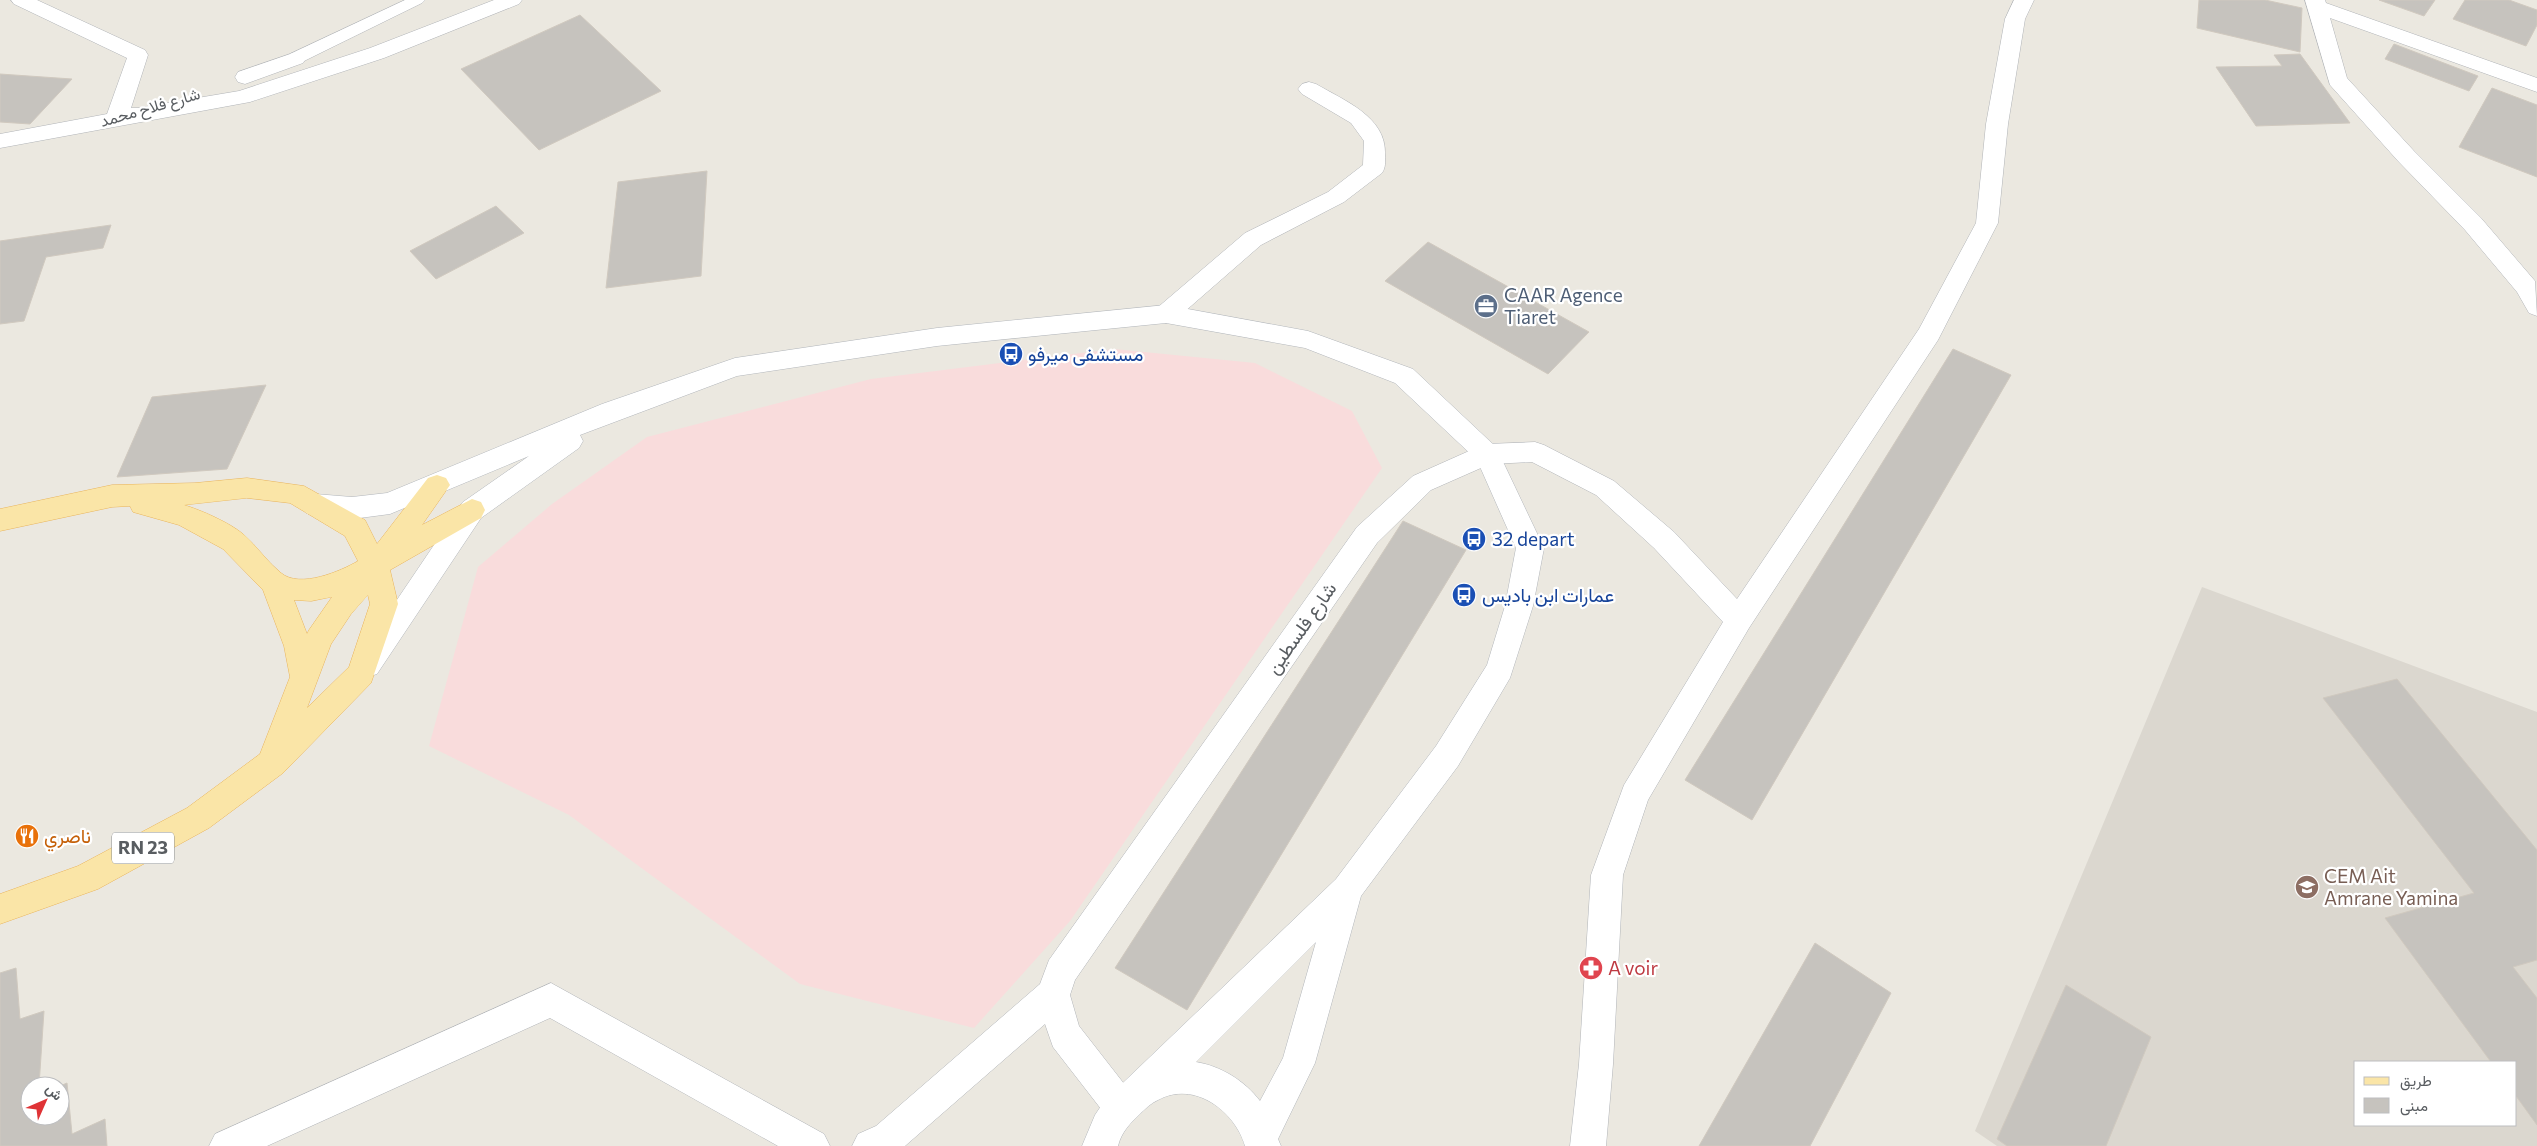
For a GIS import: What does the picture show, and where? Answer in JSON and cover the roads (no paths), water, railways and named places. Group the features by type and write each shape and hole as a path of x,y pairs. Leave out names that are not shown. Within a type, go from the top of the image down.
{"main road":[{"path":"272,763 319,639 341,606 375,567 437,485"},
{"name":"RN 23","path":"0,520 112,496 195,494 247,488 295,493 355,528 375,567 384,604 361,674 272,763 198,818 87,878 0,909"},
{"name":"RN 23","path":"112,496 186,516 233,541 274,584 298,646 305,678"},
{"path":"274,584 300,591 324,588 375,567 472,510"}],"street":[{"path":"21,0 138,55 116,119 242,97 377,53 512,0"},
{"path":"1588,1146 1596,1064 1607,875 1634,795 1739,620 1929,334 1987,223 1997,124 2015,19 2024,0"},
{"path":"2315,3 2537,86"},
{"path":"2315,3 2337,80 2406,156 2473,224 2527,287 2537,307"},
{"name":"شارع فلاح محمد","path":"0,141 116,119 233,82 296,58"},
{"path":"1166,314 1253,238 1336,197 1374,168 1375,142 1358,118 1309,89"},
{"path":"315,505 352,508 390,503 611,411 735,367 937,337 1166,314 1308,340 1404,376 1487,454 1530,548 1519,606 1500,669 1447,756 1347,890 1111,1124"},
{"path":"361,674 472,510 611,411"},
{"name":"شارع فلسطين","path":"1053,995 1061,970 1367,534 1422,484 1487,454 1535,452 1605,488 1664,540 1739,620"},
{"path":"1262,1141 1298,1063 1347,890"},
{"path":"870,1146 888,1138 1053,995 1065,1035 1111,1124"},
{"path":"227,1146 551,1000 812,1146"},
{"path":"1111,1124 1173,1078 1201,1079 1226,1090 1247,1110 1262,1141"}],"lane":[{"path":"296,58 417,0"}],"place":[{"name":"CAAR Agence Tiaret","path":"1486,306"},
{"name":"مستشفى ميرفو","path":"1011,354"},
{"name":"32 depart","path":"1474,539"},
{"name":"عمارات ابن باديس","path":"1464,595"},
{"name":"ناصري","path":"27,836"},
{"name":"CEM Ait Amrane Yamina","path":"2307,887"},
{"name":"A voir","path":"1591,968"}]}
